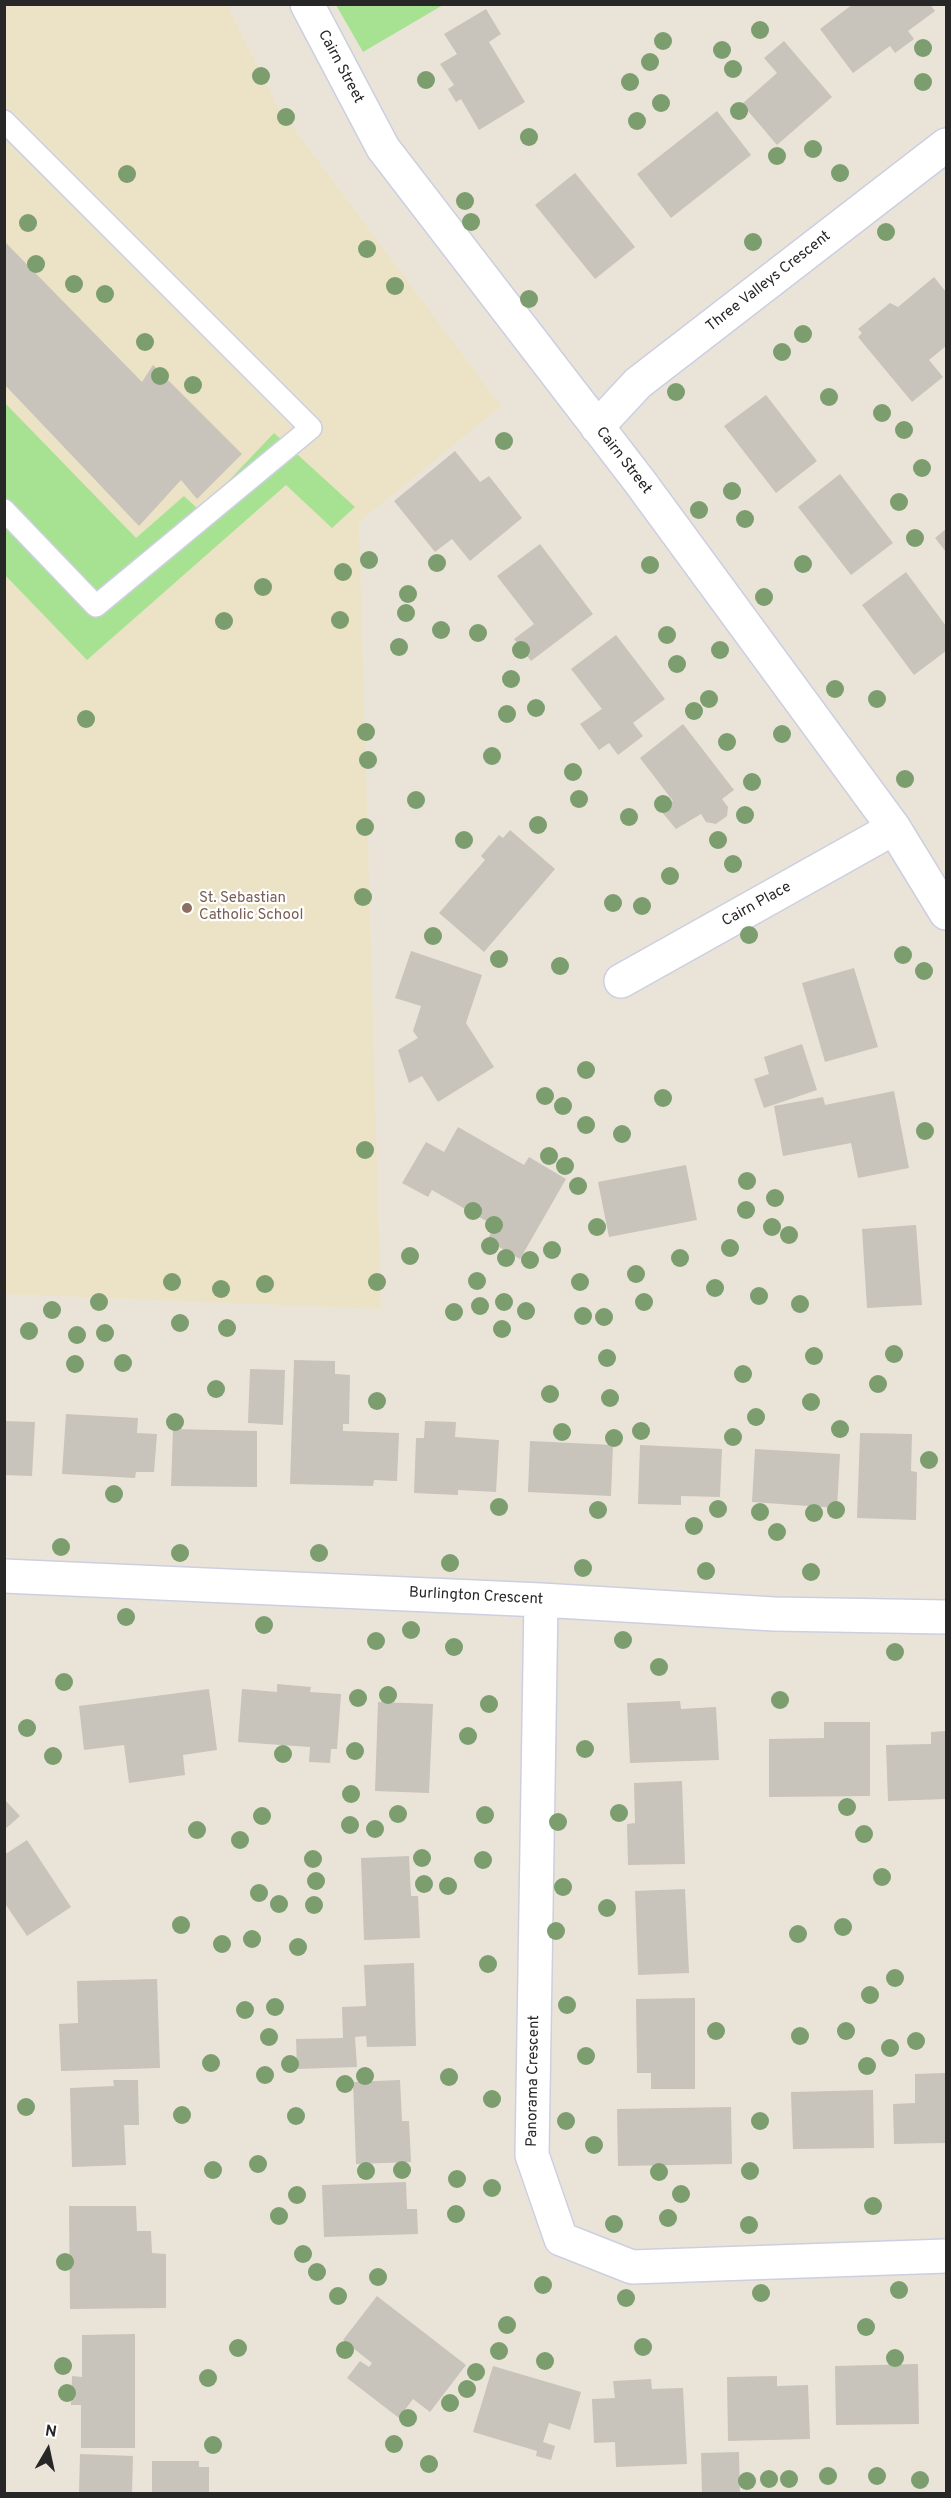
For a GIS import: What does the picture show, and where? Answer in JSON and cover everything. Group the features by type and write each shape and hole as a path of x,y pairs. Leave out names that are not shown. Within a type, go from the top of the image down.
{"street":[{"name":"Cairn Street","path":"307,4 383,148 640,482 894,828 946,913"},
{"name":"Three Valleys Crescent","path":"597,427 638,383 946,145"},
{"name":"Cairn Place","path":"621,981 894,828"},
{"name":"Burlington Crescent","path":"4,1576 541,1600 774,1614 946,1617"},
{"name":"Panorama Crescent","path":"541,1600 532,2156 561,2239 632,2267 946,2256"}],"lane":[{"path":"4,121 310,428 96,606 4,510"}],"shaded area":[{"name":"St. Sebastian Catholic School","path":"5,5 227,5 279,109 501,406 359,522 381,1309 5,1294"}],"green space":[{"path":"336,5 443,5 363,52"},
{"path":"4,402 136,538 184,496 200,511 274,433 355,507 332,528 286,485 87,660 5,575"}],"building":[{"path":"853,4 930,4 935,11 908,31 914,39 895,53 890,46 853,73 820,29"},
{"path":"486,9 501,34 489,42 525,102 479,130 461,99 456,102 448,89 454,85 440,64 457,54 444,34"},
{"path":"784,41 832,97 777,145 742,104 777,73 764,58"},
{"path":"717,111 751,155 671,218 637,174"},
{"path":"575,173 635,247 595,279 535,205"},
{"path":"4,241 142,382 153,365 242,454 197,499 181,480 139,526 4,384"},
{"path":"934,277 946,292 946,346 929,360 943,377 912,402 858,337 862,333 858,329 890,303 898,307"},
{"path":"766,395 817,461 776,493 724,426"},
{"path":"455,451 480,482 489,476 522,518 470,561 452,539 435,552 394,501"},
{"path":"840,474 893,543 851,575 798,507"},
{"path":"946,529 946,552 935,538"},
{"path":"540,544 593,614 531,661 514,639 534,624 497,576"},
{"path":"906,572 946,626 946,651 914,675 862,605"},
{"path":"616,635 665,699 633,723 643,736 618,755 609,743 599,750 580,724 602,709 571,669"},
{"path":"683,724 734,790 722,799 728,807 727,816 716,824 706,822 701,814 676,829 661,811 673,801 640,758"},
{"path":"510,830 555,869 484,952 439,913 485,860 481,856 499,835 503,838"},
{"path":"411,951 482,975 466,1023 494,1067 438,1102 422,1076 409,1083 398,1050 418,1038 413,1031 421,1006 395,998"},
{"path":"854,968 878,1047 825,1062 802,983"},
{"path":"802,1044 817,1090 764,1108 754,1079 769,1074 764,1057"},
{"path":"894,1091 909,1168 858,1178 851,1143 783,1156 774,1106 823,1097 825,1105"},
{"path":"458,1127 524,1165 529,1157 566,1179 520,1259 487,1240 495,1226 432,1190 428,1197 402,1183 426,1142 444,1152"},
{"path":"686,1165 697,1220 609,1237 598,1182"},
{"path":"916,1225 922,1305 867,1308 862,1229"},
{"path":"294,1360 335,1361 335,1374 350,1375 349,1424 343,1424 343,1431 399,1433 397,1481 374,1480 373,1486 290,1484"},
{"path":"250,1369 285,1370 283,1425 248,1423"},
{"path":"66,1414 138,1418 137,1433 157,1434 154,1472 136,1472 135,1478 62,1474"},
{"path":"4,1421 35,1422 32,1476 4,1475"},
{"path":"425,1421 456,1422 455,1437 499,1440 496,1492 458,1490 458,1495 414,1493 416,1438 424,1438"},
{"path":"173,1429 257,1431 257,1487 171,1486"},
{"path":"860,1433 912,1434 911,1471 917,1472 916,1520 857,1518"},
{"path":"530,1441 613,1445 611,1496 528,1492"},
{"path":"640,1445 722,1449 720,1497 681,1496 681,1505 638,1504"},
{"path":"755,1449 840,1454 837,1508 752,1502"},
{"path":"277,1684 311,1687 310,1692 341,1694 337,1749 331,1749 330,1763 309,1762 310,1747 238,1742 242,1689 277,1692"},
{"path":"209,1689 217,1750 183,1755 185,1775 129,1783 124,1745 84,1750 79,1706"},
{"path":"680,1701 681,1709 716,1707 719,1760 630,1763 627,1703"},
{"path":"378,1702 433,1704 429,1793 375,1791"},
{"path":"824,1722 870,1722 870,1796 769,1797 769,1739 824,1738"},
{"path":"946,1731 946,1799 888,1801 886,1745 931,1744 931,1732"},
{"path":"682,1781 685,1864 628,1865 627,1824 635,1823 634,1783"},
{"path":"4,1799 20,1816 4,1830"},
{"path":"27,1840 71,1907 27,1936 4,1902 4,1855"},
{"path":"409,1856 411,1896 418,1896 420,1938 364,1940 361,1858"},
{"path":"685,1889 689,1973 638,1975 635,1891"},
{"path":"414,1963 416,2046 367,2047 366,2036 355,2037 357,2067 297,2069 296,2039 343,2038 342,2007 366,2006 364,1965"},
{"path":"157,1979 160,2068 61,2071 59,2024 78,2023 77,1981"},
{"path":"695,1998 695,2089 651,2089 651,2073 637,2073 636,1999"},
{"path":"946,2073 946,2143 894,2144 893,2104 915,2103 915,2074"},
{"path":"113,2080 138,2080 139,2125 124,2125 126,2165 72,2167 70,2088 114,2086"},
{"path":"400,2080 402,2121 409,2121 411,2162 356,2164 353,2082"},
{"path":"873,2090 874,2148 793,2149 791,2092"},
{"path":"731,2107 732,2164 618,2166 617,2109"},
{"path":"406,2182 407,2209 417,2209 418,2234 324,2237 322,2185"},
{"path":"69,2206 136,2206 137,2231 151,2231 152,2253 166,2254 166,2308 70,2309"},
{"path":"377,2296 466,2365 430,2412 413,2399 399,2418 347,2378 360,2361 369,2367 372,2363 343,2340"},
{"path":"135,2334 135,2448 81,2448 81,2405 71,2405 72,2376 82,2377 82,2335"},
{"path":"918,2364 919,2424 836,2425 835,2366"},
{"path":"493,2366 581,2392 570,2430 549,2423 543,2442 555,2446 551,2460 536,2456 537,2451 473,2432"},
{"path":"777,2376 777,2386 808,2385 810,2439 728,2441 727,2377"},
{"path":"651,2379 652,2389 683,2388 687,2464 616,2467 615,2442 594,2443 592,2399 615,2398 613,2381"},
{"path":"739,2452 740,2494 702,2494 701,2453"},
{"path":"80,2454 133,2456 132,2494 79,2494"},
{"path":"152,2461 199,2461 199,2467 209,2467 209,2492 152,2494"}],"place":[{"name":"St. Sebastian Catholic School","path":"187,908"}]}
